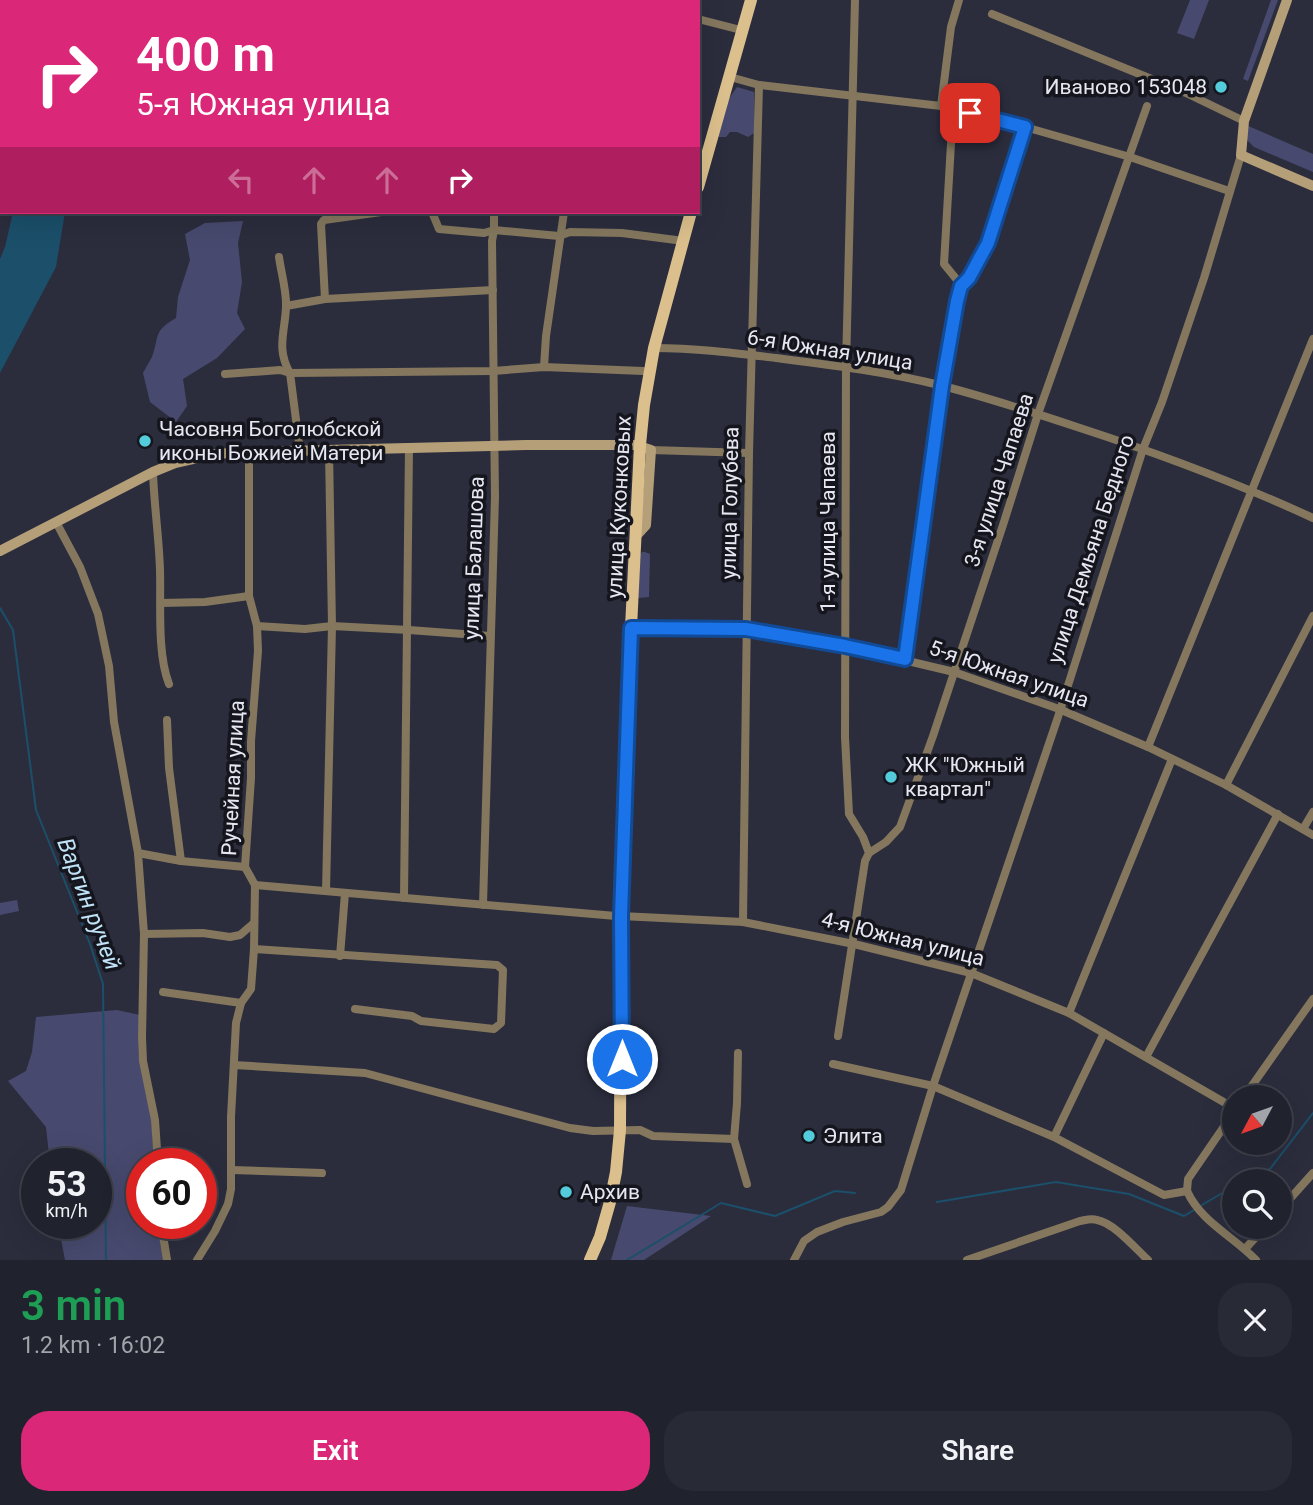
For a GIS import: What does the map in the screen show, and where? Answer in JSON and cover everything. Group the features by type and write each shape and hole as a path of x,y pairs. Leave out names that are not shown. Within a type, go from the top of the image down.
{"main road":[{"path":"700,158 745,0"},
{"path":"700,180 751,0"},
{"name":"улица Куконковых","path":"590,1260 610,1202 620,1130 617,1050 619,916 629,628 642,447 643,371 684,214"},
{"name":"улица Куконковых","path":"629,628 644,405 654,348 690,214"}],"street":[{"name":"1-я улица Чапаева","path":"855,0 846,367 845,737 849,814 869,853"},
{"path":"942,106 951,27 959,0"},
{"name":"улица Демьяна Бедного","path":"794,1260 804,1241 817,1232 881,1212 901,1190 1143,449 1162,402 1204,278 1242,152 1244,121 1287,0"},
{"path":"992,14 1186,93 1244,121"},
{"path":"700,20 737,29"},
{"path":"730,77 759,85 942,106 1130,157 1229,191"},
{"name":"улица Голубева","path":"743,922 748,453 759,85"},
{"name":"3-я улица Чапаева","path":"869,853 886,842 900,827 933,736 1038,414 1147,106"},
{"path":"953,109 944,264 961,286"},
{"path":"905,659 942,386 957,301 961,286 969,278 988,243 1025,127"},
{"path":"1242,152 1313,180"},
{"path":"1242,152 1313,186"},
{"path":"325,299 321,224 324,220 367,214"},
{"path":"433,214 439,229 484,233 494,230 559,236 570,232 622,233 676,240"},
{"name":"улица Балашова","path":"483,905 495,497 492,290 494,214"},
{"path":"544,367 564,214"},
{"path":"279,257 286,306 282,335 284,363 290,373 300,451"},
{"path":"286,306 325,299 492,290"},
{"path":"1148,747 1313,339"},
{"name":"6-я Южная улица","path":"654,348 751,355 846,367 942,386 1143,449 1253,490 1313,518"},
{"path":"225,374 280,370 290,373 493,371 544,367 643,371"},
{"path":"0,551 153,472 193,458 215,454 495,446 642,447 748,453"},
{"path":"404,898 410,448"},
{"path":"326,891 332,626 329,450"},
{"name":"Ручейная улица","path":"249,452 249,596 257,626 258,651 245,867 256,885"},
{"path":"153,472 160,612 165,674 169,684"},
{"path":"56,523 80,567 98,614 109,666 114,722 138,853 144,934 143,1061 155,1120 157,1148"},
{"path":"161,603 205,602 249,596"},
{"path":"1226,785 1313,616"},
{"path":"257,626 305,629 332,626 490,636"},
{"name":"5-я Южная улица","path":"629,628 746,629 845,646 954,672 1059,709 1148,747 1226,785 1313,835"},
{"path":"167,720 169,768 181,861"},
{"path":"1069,1013 1172,759"},
{"path":"1303,829 1313,812"},
{"path":"1146,1057 1278,814"},
{"path":"138,853 181,861 245,867"},
{"path":"838,1036 865,862 869,853"},
{"path":"197,1260 228,1204 232,1170 231,1117 236,1023 241,1003 251,989 256,885"},
{"name":"4-я Южная улица","path":"256,885 619,916 743,922 853,944 971,973 1069,1013 1222,1103"},
{"path":"340,956 345,893"},
{"path":"144,934 203,933 230,937 240,935 254,923"},
{"path":"254,949 496,965 503,970 501,1023 494,1029 421,1021 412,1016 355,1009"},
{"path":"163,992 241,1003"},
{"path":"1252,1085 1313,999"},
{"path":"1054,1137 1104,1033"},
{"path":"738,1053 734,1139 747,1184"},
{"path":"833,1064 933,1086 1054,1137 1164,1195 1187,1191"},
{"path":"234,1065 365,1073 570,1128 593,1131 640,1130 653,1136 734,1139"},
{"path":"1222,1128 1188,1179 1187,1191 1192,1203 1210,1222 1256,1260"},
{"path":"232,1170 322,1173"},
{"path":"1292,1196 1313,1173"},
{"path":"967,1260 1092,1219 1102,1220 1112,1227 1148,1260"},
{"path":"164,1239 167,1260"},
{"path":"1245,1249 1254,1239"}],"shaded area":[{"path":"1190,0 1209,0 1194,39 1177,33"},
{"path":"1271,0 1278,0 1248,81 1243,79"},
{"path":"737,87 754,92 754,133 748,137 730,132 726,137 719,137 728,100"},
{"path":"1246,125 1313,154 1313,172 1254,147 1246,139"},
{"path":"13,214 65,214 56,267 0,373 0,259"},
{"path":"243,221 238,243 242,282 237,313 245,329 217,358 183,379 187,406 176,422 150,402 143,373 152,357 160,331 176,318 178,297 190,260 185,234 205,223"},
{"path":"642,552 650,554 649,597 638,598 639,556"},
{"path":"17,900 19,911 0,915 0,903"},
{"path":"117,1010 140,1015 139,1058 150,1095 153,1148 126,1148 126,1239 162,1239 167,1260 65,1260 61,1239 112,1239 112,1148 48,1148 46,1127 8,1081 26,1071 32,1052 36,1017"},
{"path":"627,1206 711,1216 644,1260 611,1260"}],"waterway":[{"name":"Варгин ручей","path":"0,608 13,630 36,810 90,944 103,984 106,1260"},
{"name":"Варгин ручей","path":"1270,1169 1313,1113"},
{"name":"Варгин ручей","path":"937,1202 1056,1182 1129,1194 1184,1216 1194,1210"},
{"name":"Варгин ручей","path":"627,1260 721,1203 775,1216 835,1191 855,1193"},
{"name":"Варгин ручей","path":"1202,1205 1222,1193"}],"place":[{"name":"Иваново 153048","path":"1221,87"},
{"name":"Часовня Боголюбской иконы Божией Матери","path":"145,441"},
{"name":"ЖК \"Южный квартал\"","path":"891,777"},
{"name":"Элита","path":"809,1136"},
{"name":"Архив","path":"566,1192"}],"route":[{"path":"622,1059 621,916 631,628 746,629 905,659 942,386 957,301 961,286 969,278 988,243 1025,127 970,113"}]}
